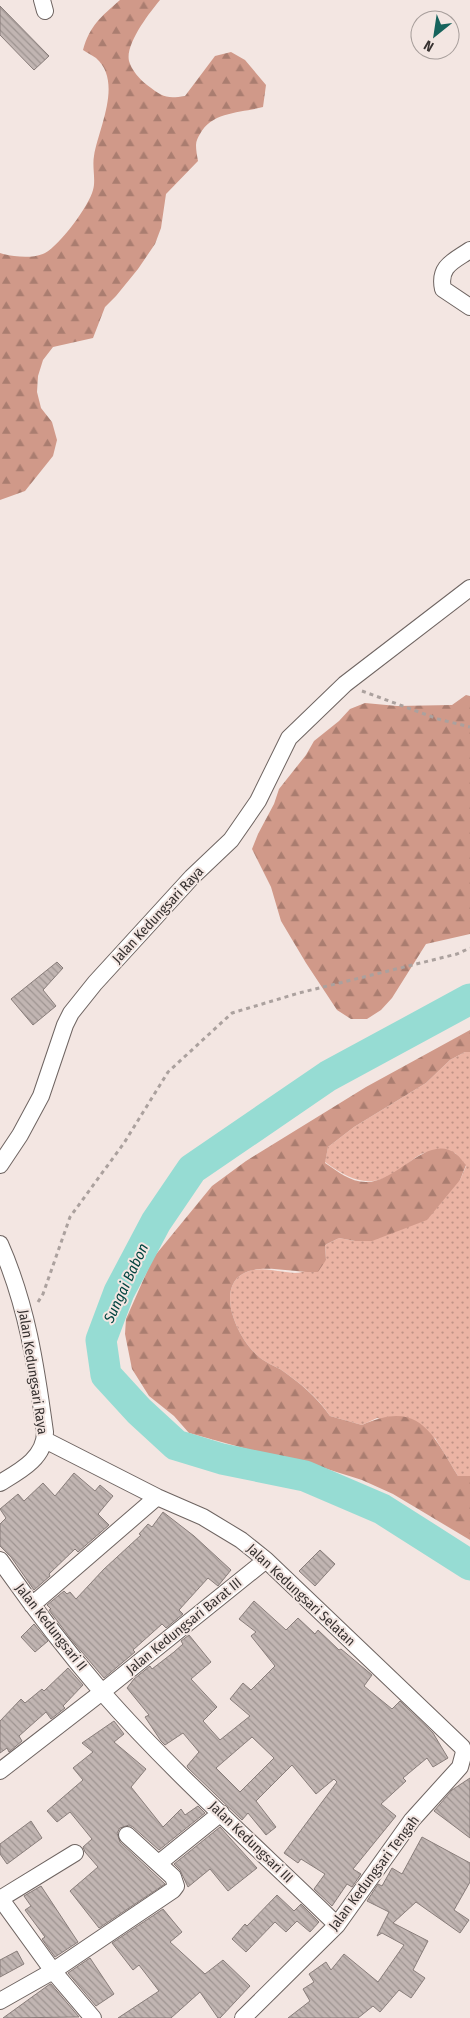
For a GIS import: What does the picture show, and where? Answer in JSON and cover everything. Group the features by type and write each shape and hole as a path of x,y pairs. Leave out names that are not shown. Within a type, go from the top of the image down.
{"street":[{"path":"470,250 447,266 442,273 444,289 470,307"},
{"name":"Jalan Kedungsari Raya","path":"0,1165 20,1135 41,1096 65,1025 71,1013 95,983 192,876 232,840 258,801 289,738 345,684 470,588"},
{"name":"Jalan Kedungsari Raya","path":"0,1244 12,1270 27,1319 45,1440 33,1460 0,1483"},
{"name":"Jalan Kedungsari Selatan","path":"45,1440 157,1497 203,1517 241,1540 266,1560 462,1747 464,1752 460,1767"},
{"path":"32,1605 157,1497"},
{"name":"Jalan Kedungsari II","path":"0,1560 32,1605 102,1692 165,1759"},
{"name":"Jalan Kedungsari Barat III","path":"0,1772 266,1560"},
{"name":"Jalan Kedungsari III","path":"165,1759 337,1925"},
{"name":"Jalan Kedungsari Tengah","path":"243,2018 337,1925 412,1820 460,1767"},
{"path":"159,1863 221,1813"},
{"path":"0,2001 54,1971 173,1890 176,1886 173,1877 127,1835"},
{"path":"75,1853 0,1898 54,1971 93,2018"}],"path":[{"path":"345,684 438,719 470,727"},
{"path":"27,1319 43,1294 70,1217 124,1143 168,1072 232,1013 299,993 457,954 470,948"}],"shaded area":[{"path":"465,1052 470,1052 470,1476 458,1476 435,1438 377,1418 362,1425 330,1416 314,1396 280,1369 262,1359 249,1347 236,1324 230,1298 232,1287 238,1277 249,1271 263,1269 297,1273 308,1270 326,1260 325,1245 339,1238 355,1241 460,1180 466,1166 455,1153 424,1153 391,1175 372,1181 354,1178 325,1162 328,1147 354,1127 426,1083 450,1060"}],"green space":[{"path":"120,0 160,0 134,37 129,54 129,61 132,67 147,85 165,96 185,96 215,56 231,52 245,60 266,85 263,107 228,114 205,126 196,142 198,161 166,194 161,228 155,244 138,269 105,307 93,338 53,347 43,360 38,376 37,392 41,408 52,422 57,440 53,456 25,491 0,500 0,253 23,257 45,253 66,234 90,197 94,186 94,156 109,92 108,79 104,68 96,58 83,50 93,28"},
{"path":"466,695 470,696 470,934 426,944 392,998 381,1010 367,1019 351,1019 337,1010 281,921 271,887 252,849 274,804 279,789 306,755 314,741 339,721 350,709 365,703 397,706 452,705"},
{"path":"470,1030 470,1052 465,1052 450,1060 426,1083 354,1127 328,1147 325,1163 339,1173 360,1182 378,1180 423,1153 434,1149 445,1149 456,1154 466,1165 460,1180 427,1220 372,1241 355,1241 339,1238 325,1245 326,1260 318,1272 273,1269 249,1271 238,1277 232,1287 230,1298 236,1324 249,1347 262,1359 280,1369 301,1385 319,1402 330,1416 362,1425 381,1418 397,1416 411,1418 431,1434 458,1476 470,1476 470,1540 393,1494 362,1480 308,1463 283,1459 189,1433 174,1416 149,1396 132,1369 125,1334 126,1319 153,1258 212,1186 246,1161 366,1087"}],"building":[{"path":"0,6 49,56 34,70 0,35"},
{"path":"57,962 63,968 43,990 56,1006 33,1025 11,999"},
{"path":"74,1473 95,1491 100,1485 113,1496 98,1514 109,1525 78,1552 75,1549 34,1590 11,1557 0,1546 0,1524 6,1518 0,1509 18,1494 24,1501 43,1483 55,1496"},
{"path":"163,1512 194,1536 231,1570 218,1586 208,1578 179,1610 183,1614 166,1628 162,1624 133,1650 135,1652 104,1678 70,1638 47,1605 64,1591 67,1594 70,1592 76,1599 104,1569 141,1535 139,1534 148,1524 152,1527"},
{"path":"320,1550 335,1564 315,1586 299,1571"},
{"path":"254,1601 286,1630 298,1618 315,1634 318,1630 339,1650 341,1649 372,1675 364,1686 392,1709 400,1701 433,1733 448,1758 433,1767 427,1758 403,1778 406,1781 381,1804 396,1816 353,1869 361,1874 352,1887 347,1884 332,1906 314,1889 325,1874 301,1859 298,1863 284,1853 337,1782 334,1779 316,1794 292,1765 256,1801 276,1827 266,1835 248,1813 242,1820 188,1768 187,1766 199,1752 183,1733 165,1745 161,1741 145,1717 149,1715 127,1688 134,1679 150,1666 152,1669 174,1652 183,1644 181,1641 189,1635 211,1662 191,1679 217,1707 203,1721 220,1740 250,1716 230,1699 243,1683 251,1690 275,1666 251,1636 256,1632 239,1619","holes":["252,1737 274,1758 240,1792 216,1768"]},
{"path":"34,1624 48,1641 35,1652 21,1637"},
{"path":"68,1668 83,1685 63,1706 65,1708 51,1719 46,1712 19,1736 22,1741 9,1752 7,1748 0,1753 0,1721 21,1699 25,1703 42,1689 44,1691"},
{"path":"114,1721 124,1734 114,1742 146,1769 131,1787 163,1827 181,1809 185,1815 198,1806 205,1813 159,1850 133,1827 129,1825 120,1828 117,1833 120,1842 165,1884 99,1928 70,1891 98,1867 83,1847 92,1839 70,1812 57,1822 47,1811 83,1780 73,1768 93,1752 82,1743"},
{"path":"470,1778 470,1838 434,1811 452,1790"},
{"path":"31,1821 42,1838 7,1864 0,1854 0,1844"},
{"path":"220,1827 257,1868 228,1891 210,1869 188,1887 180,1870 174,1864"},
{"path":"422,1837 470,1863 470,1882 454,1910 469,1920 460,1933 416,1902 393,1923 428,1941 413,1970 425,1978 411,1998 399,1990 380,2012 373,2006 358,2018 288,2018 310,2001 303,1989 314,1982 309,1974 326,1962 331,1970 344,1954 378,1982 404,1945 382,1933 377,1936 389,1912 367,1901 378,1884 382,1886 392,1868 402,1874"},
{"path":"41,1886 78,1942 55,1957 42,1939 45,1937 25,1910 31,1906 24,1896"},
{"path":"277,1895 294,1911 301,1904 319,1922 310,1932 297,1921 286,1932 275,1922 246,1952 232,1939 245,1924 247,1926"},
{"path":"163,1909 182,1932 170,1942 205,1974 223,1960 250,1986 220,2018 218,2018 200,1992 171,2018 118,2018 159,1991 139,1965 133,1970 112,1943"},
{"path":"17,1951 24,1964 0,1977 0,1960"},
{"path":"90,1958 114,1994 96,2006 68,1973"},
{"path":"50,1984 79,2017 3,2018"}],"waterway":[{"name":"Sungai Babon","path":"470,999 328,1076 192,1169 156,1222 119,1292 101,1340 106,1375 139,1411 176,1445 222,1459 305,1476 382,1509 470,1565"}]}
